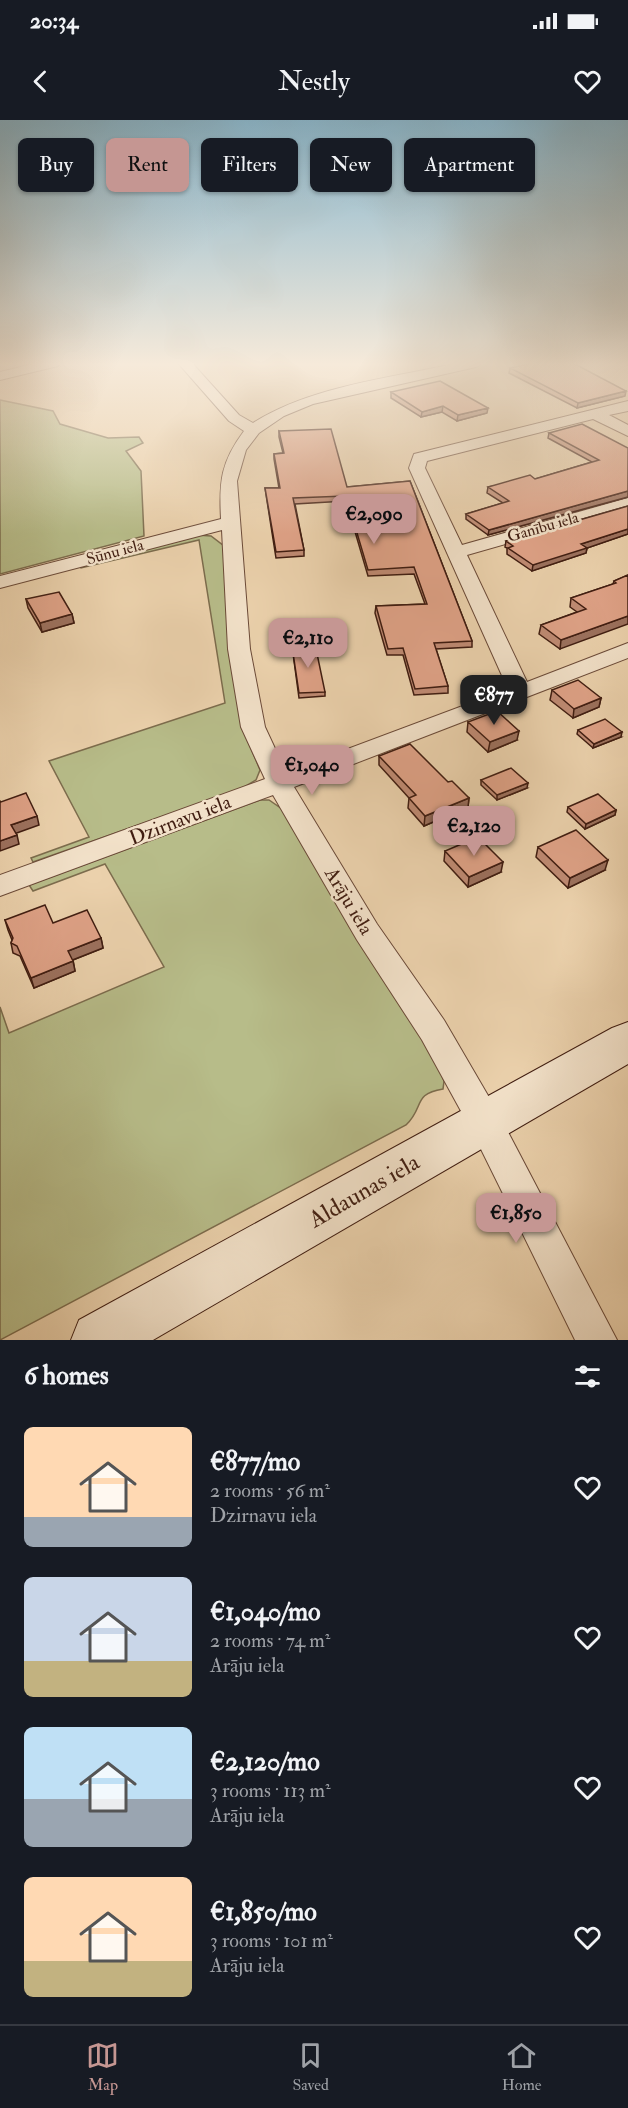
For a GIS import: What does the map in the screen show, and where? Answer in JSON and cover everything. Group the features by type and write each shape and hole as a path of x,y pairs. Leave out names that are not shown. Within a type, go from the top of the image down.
{"street":[{"path":"237,420 253,430 268,420"},
{"path":"520,691 458,552 417,468 420,458 577,420"},
{"path":"607,420 628,431"},
{"name":"Arāju iela","path":"253,430 232,464 228,481 244,688 253,727 279,783 367,932 433,1030 485,1122 597,1340"},
{"name":"Ganību iela","path":"458,552 628,503"},
{"name":"Sūnu iela","path":"0,582 230,522"},
{"name":"Dzirnavu iela","path":"0,886 419,732 628,650"},
{"name":"Aldaunas iela","path":"99,1340 628,1041"}],"green space":[{"path":"0,420 58,420 60,424 108,438 139,437 143,443 126,451 141,471 144,536 0,574"},
{"path":"197,535 211,536 224,546 245,734 260,770 256,780 241,789 33,862 31,858 89,837 49,761 225,703 199,540 81,568 79,564"},
{"path":"260,800 269,800 282,809 437,1063 444,1081 443,1089 427,1094 406,1125 0,1340 0,1007 9,1033 164,967 105,864 33,891 29,885"}],"building":[{"path":"582,424 628,448 628,491 489,530 466,514 509,501 488,487 530,475 535,479 599,460 549,433"},
{"path":"331,429 347,487 410,481 472,641 434,643 448,686 415,689 403,648 388,649 376,606 427,604 414,567 368,570 346,496 293,498 304,550 276,552 265,488 280,488 274,454 284,453 279,431"},
{"path":"628,506 628,529 581,544 587,548 533,565 508,548 513,546 506,541"},
{"path":"628,575 628,616 561,640 541,625 586,609 571,598 616,583 614,581"},
{"path":"59,592 72,614 40,623 26,599"},
{"path":"315,644 325,692 299,693 292,646"},
{"path":"578,680 601,698 574,709 552,690"},
{"path":"497,711 519,731 490,742 468,722"},
{"path":"605,719 622,732 594,744 578,730"},
{"path":"410,744 448,782 452,781 469,798 425,816 409,798 416,795 379,756"},
{"path":"511,768 528,783 497,795 481,780"},
{"path":"26,793 37,816 11,825 17,835 0,841 0,801"},
{"path":"598,794 616,810 586,824 568,807"},
{"path":"576,830 608,860 570,878 538,847"},
{"path":"478,837 503,862 469,877 445,851"},
{"path":"45,905 53,923 87,910 101,938 68,951 73,961 31,978 17,946 11,943 13,938 5,920"}]}
